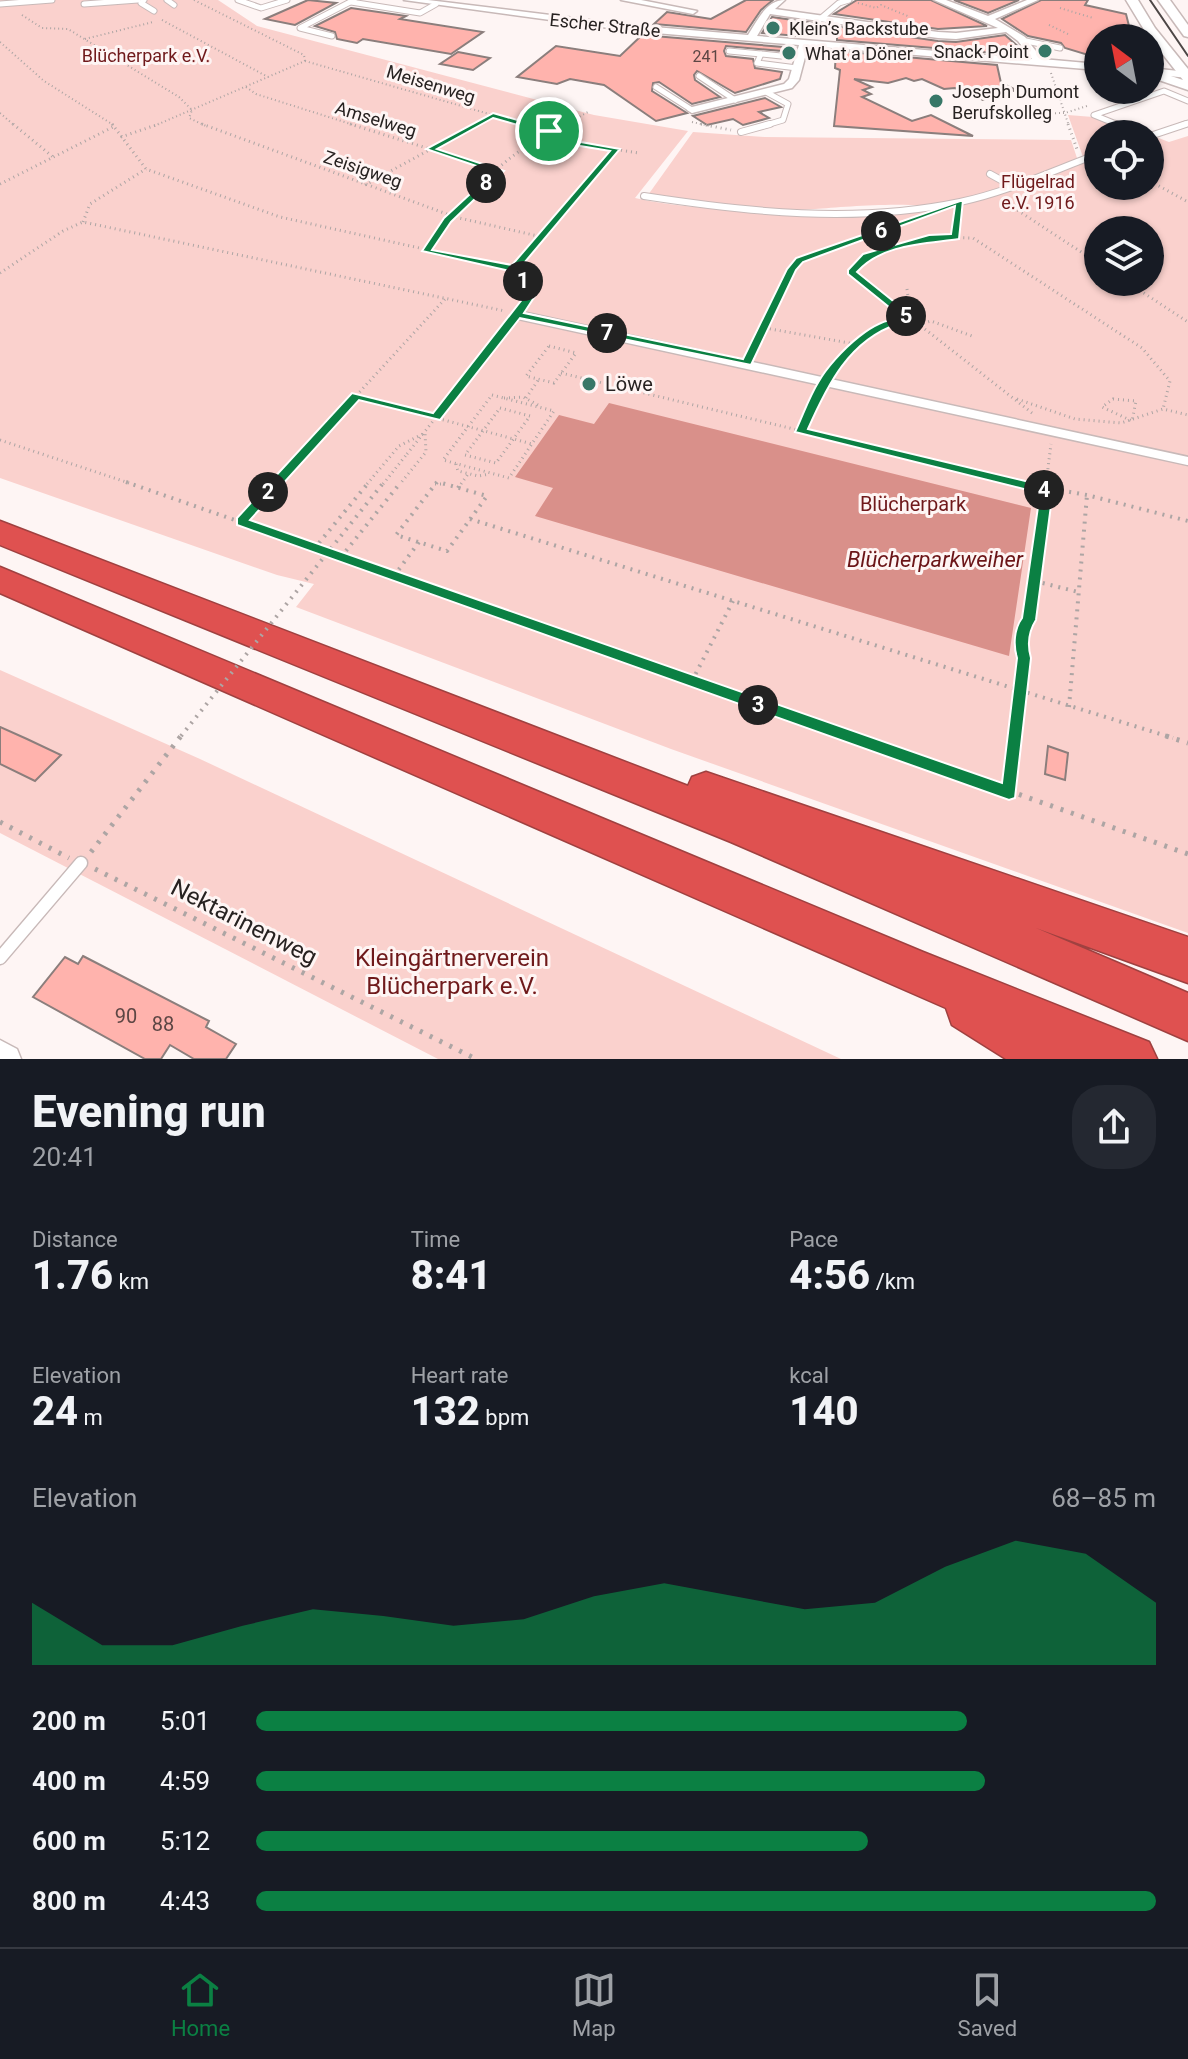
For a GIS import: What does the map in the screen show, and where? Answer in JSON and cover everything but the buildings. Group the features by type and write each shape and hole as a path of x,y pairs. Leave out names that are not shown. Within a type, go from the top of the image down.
{"highway":[{"path":"0,532 567,755 958,915 1188,1017"},
{"path":"0,579 920,974 1132,1059"},
{"path":"567,755 634,765 1188,960"},
{"path":"920,974 1050,1059"}],"main road":[{"path":"1132,0 1187,78"},
{"path":"1164,0 1188,33"},
{"path":"1164,56 1167,53"},
{"path":"1164,73 1187,78"}],"street":[{"name":"Escher Straße","path":"408,0 562,21 1084,66"},
{"path":"625,0 693,11"},
{"path":"750,39 768,11 781,0"},
{"path":"938,0 1007,29 1026,41 1043,65"},
{"path":"988,19 1034,0"},
{"path":"768,11 924,37 1007,29"},
{"path":"692,110 788,86 794,80 804,44"},
{"path":"0,1054 7,1059"}],"lane":[{"path":"0,4 52,0"},
{"path":"84,4 141,0 154,11"},
{"path":"167,0 174,5"},
{"path":"238,0 261,8 287,0"},
{"path":"819,20 839,3 849,0"},
{"path":"332,36 300,28 352,1 420,13 446,3"},
{"path":"1026,41 1060,48"},
{"path":"729,51 781,56"},
{"path":"761,54 757,63 797,68"},
{"path":"699,76 735,100"},
{"path":"656,87 692,110"},
{"path":"1106,120 1094,115 1164,91 1188,101"},
{"path":"741,132 783,120 788,104 766,92"},
{"path":"1164,131 1188,123"},
{"path":"644,196 731,208 885,212 960,202 1083,159"},
{"path":"990,174 1010,185"},
{"path":"518,315 1188,461"},
{"path":"0,958 81,863"}],"path":[{"name":"Meisenweg","path":"194,0 304,55 305,61 549,131"},
{"path":"1060,8 1093,18"},
{"path":"154,11 152,15 268,77"},
{"path":"16,12 42,28 68,29 179,97 192,110"},
{"path":"85,39 162,20"},
{"path":"1049,25 1068,34"},
{"path":"0,42 44,81 115,126 146,169 280,217 514,269 532,293 425,433 81,863"},
{"path":"121,137 305,61"},
{"path":"1043,65 1065,113 1079,157 1083,159"},
{"name":"Amselweg","path":"246,87 256,94 500,171"},
{"name":"Zeisigweg","path":"192,110 189,118 215,130 365,185 452,215 542,237"},
{"path":"692,110 683,118 705,126 741,132"},
{"path":"426,251 452,215 500,171 540,137 578,121 588,112"},
{"path":"0,113 53,157"},
{"path":"963,115 1065,113"},
{"path":"365,185 493,115"},
{"path":"0,184 115,126"},
{"path":"540,137 639,153"},
{"path":"514,269 616,149"},
{"path":"83,222 90,204 146,169"},
{"path":"1164,189 1188,202"},
{"path":"990,192 1084,254"},
{"path":"955,237 960,202"},
{"path":"0,273 63,231 83,222 498,309"},
{"path":"747,363 792,269 800,260 908,222"},
{"path":"1163,409 1170,381 1142,348 973,238 929,237 866,256 852,272 1013,398 1075,419 1132,421 1163,409 1188,415"},
{"path":"907,289 909,305 888,312 908,328 931,321 972,336"},
{"path":"1148,296 1188,322"},
{"path":"241,521 446,299"},
{"path":"801,432 824,380 855,344 881,326 899,320"},
{"path":"765,328 855,344"},
{"path":"562,350 570,338"},
{"path":"549,346 576,353 561,373 554,383 526,376 549,346"},
{"path":"561,373 1046,490 1087,495 1188,521"},
{"path":"526,398 539,379"},
{"path":"492,395 502,398 554,411 509,478 443,460 492,395"},
{"path":"502,398 515,395 536,401 541,407"},
{"path":"356,396 532,444"},
{"path":"1113,399 1136,401 1132,421 1102,407 1113,399"},
{"path":"500,408 530,416 496,463 465,455 483,431 500,408"},
{"path":"314,549 399,446 425,433"},
{"path":"340,558 426,452 425,433"},
{"path":"0,440 241,521 691,682 1188,854"},
{"path":"456,464 458,471 480,478 491,474"},
{"path":"458,488 468,474"},
{"path":"437,482 487,496 470,519 447,551 396,535 437,482"},
{"path":"1009,793 1024,658 1021,649 1024,626 1029,620 1046,490"},
{"path":"1069,707 1087,495"},
{"path":"470,519 1188,743"},
{"path":"394,576 419,542"},
{"path":"1035,581 1078,592"},
{"path":"691,682 733,601"},
{"name":"Nektarinenweg","path":"0,822 476,1059"}],"green space":[{"name":"Blücherpark","path":"0,0 218,0 257,26 594,115 688,131 635,198 679,205 724,209 878,214 943,210 917,205 752,209 648,195 693,132 764,137 1071,140 1077,158 1084,161 1084,200 1164,200 1164,140 1169,142 1188,136 1188,933 671,749 296,607 314,584 277,575 0,478"},
{"path":"1068,115 1100,120 1084,120 1083,157"},
{"name":"Kleingärtnerverein Blücherpark e.V.","path":"0,670 200,759 841,1059 438,1059 0,833"}],"water":[{"name":"Blücherparkweiher","path":"609,403 1031,508 1009,656 535,516 553,488 515,477 559,415 594,424"}],"tram line":[{"path":"1150,0 1188,56"}],"place":[{"name":"Klein’s Backstube","path":"773,28"},
{"name":"Snack Point","path":"1045,51"},
{"name":"What a Döner","path":"789,53"},
{"name":"Joseph Dumont Berufskolleg","path":"936,101"},
{"name":"Löwe","path":"589,384"}],"route":[{"path":"549,131 493,115 430,149 500,171 447,220 426,251 492,262 514,269 532,293 518,315 747,363 792,269 800,260 960,202 955,237 929,237 866,256 852,272 918,325 908,328 899,320 881,326 855,344 824,380 801,432 1046,490 1029,620 1024,626 1021,649 1024,658 1009,793 241,521 356,396 436,418 518,315 532,293 514,269 616,149 540,137 549,131"}],"park label":[{"name":"Blücherpark e.V.","path":"146,55"},
{"name":"Flügelrad e.V. 1916","path":"1038,191"}]}
